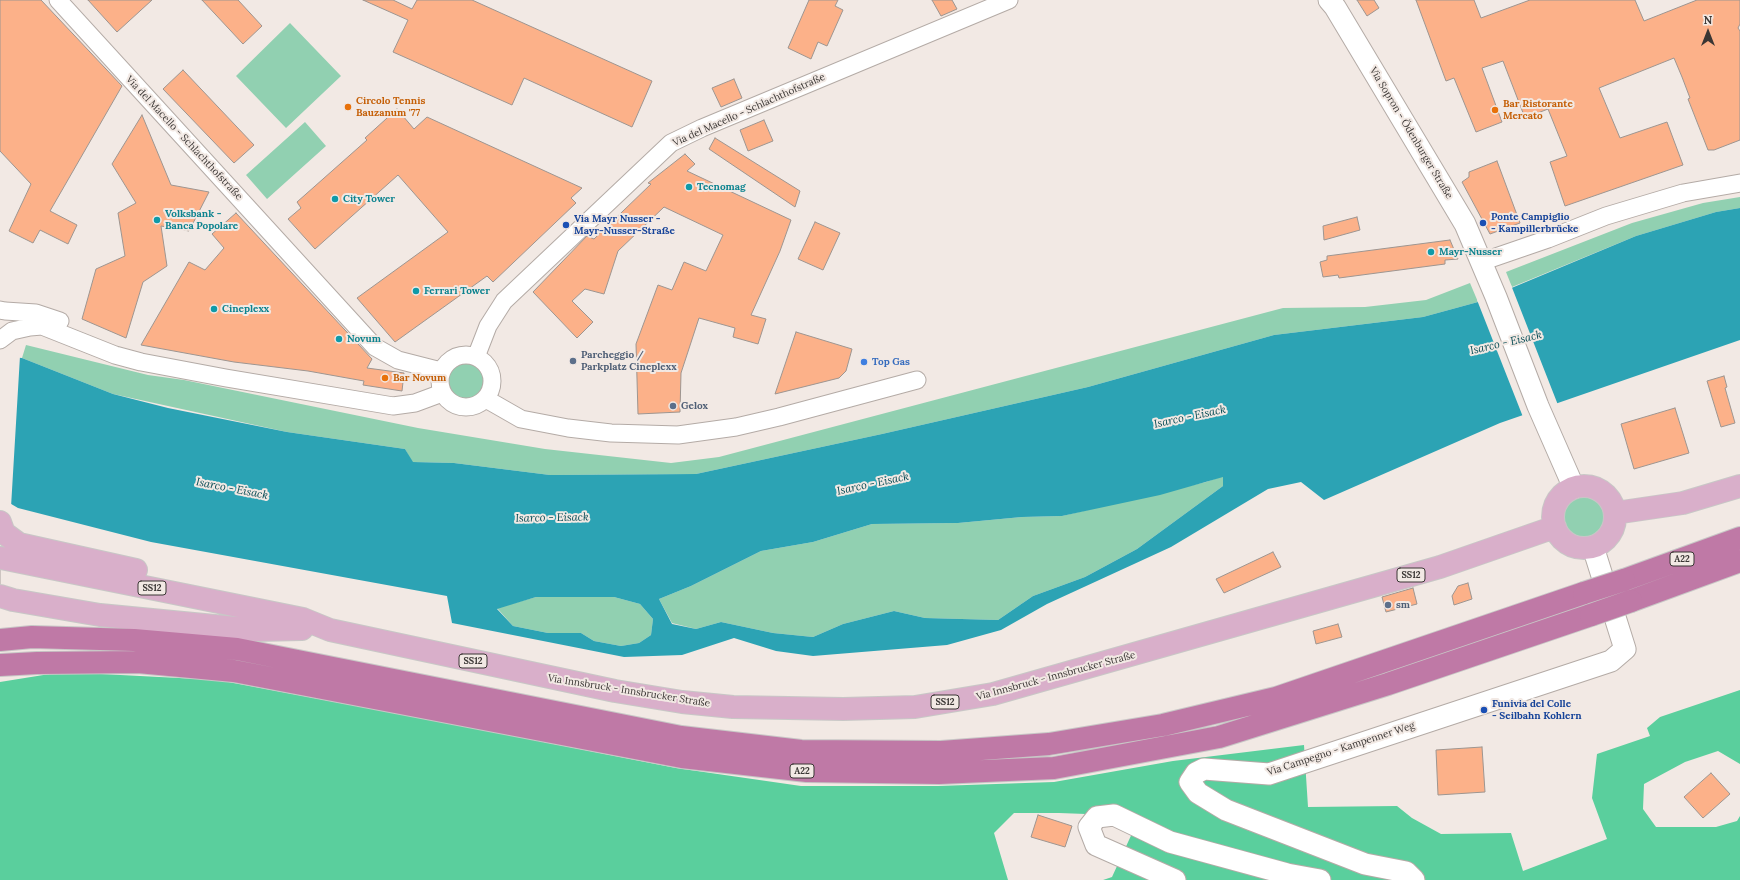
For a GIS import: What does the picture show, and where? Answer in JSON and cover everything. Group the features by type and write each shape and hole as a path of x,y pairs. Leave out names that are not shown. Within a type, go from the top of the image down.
{"highway":[{"name":"A22","path":"0,640 32,637 134,640 237,649 681,737 801,751 940,752 1049,744 1163,725 1276,698 1624,580 1740,538"},
{"name":"A22","path":"0,665 138,662 234,672 682,757 807,771 939,772 1054,768 1219,737 1388,684 1591,615 1740,561"}],"main road":[{"path":"1583,486 1592,487 1600,491 1612,504 1615,513 1614,524 1610,534 1602,542 1592,547 1585,548 1570,545 1564,540 1555,528 1553,518 1554,508 1559,500 1574,488 1583,486"},
{"path":"1615,513 1683,503 1740,486"},
{"path":"0,522 4,533 19,544 263,598 302,624"},
{"name":"Via Innsbruck - Innsbrucker Straße","path":"1,565 302,624 544,677 682,702 732,707 843,709 915,707 994,694 1440,567 1555,528"},
{"path":"0,596 13,600 100,615 256,630 302,624"}],"street":[{"name":"Via del Macello - Schlachthofstraße","path":"58,0 375,347 398,360 441,372"},
{"name":"Via del Macello - Schlachthofstraße","path":"476,357 488,326 504,301 671,143 702,128 1008,0"},
{"name":"Via Sopron - Ödenburger Straße","path":"1333,2 1465,224 1496,297 1538,406 1574,488"},
{"path":"1483,268 1548,239 1606,216 1683,193 1740,183"},
{"path":"0,310 36,313 65,322 118,346 228,368 268,384"},
{"path":"0,340 12,331 42,326 115,355 141,362 226,378 393,406 415,404 442,394"},
{"path":"468,355 476,357 483,361 490,369 492,375 491,391 486,399 478,405 470,408 457,406 449,402 442,394 439,378 441,372 445,364 460,356 468,355"},
{"path":"486,399 521,419 568,428 611,433 678,434 736,427 773,419 917,380"},
{"name":"Via Campegno - Kampenner Weg","path":"1414,880 1406,872 1365,864 1226,810 1198,793 1190,782 1196,774 1204,769 1268,774 1611,660 1625,649 1592,547"},
{"path":"1175,880 1096,845 1089,826 1097,817 1114,815 1170,842 1287,874 1320,880"}],"green space":[{"path":"290,23 341,76 286,128 236,76"},
{"path":"305,122 326,146 267,199 246,175"},
{"path":"1740,197 1740,208 1716,212 1636,236 1512,287 1506,272 1632,223 1703,203"},
{"path":"1470,283 1478,302 1423,317 1274,335 1088,387 882,434 696,474 550,475 454,463 412,462 405,449 287,432 113,394 22,358 26,345 148,375 184,380 418,428 545,449 671,463 719,457 1283,308 1365,307 1426,300"},
{"path":"466,359 478,363 484,369 488,381 484,393 478,399 466,403 454,399 448,393 444,381 448,369 454,363"},
{"path":"1223,476 1223,486 1137,549 1085,577 1033,596 998,620 925,618 894,611 843,624 813,637 773,633 721,622 696,629 672,623 659,599 691,586 761,551 813,542 872,524 958,523 1022,517 1062,516 1206,482"},
{"path":"1583,496 1595,500 1601,506 1605,518 1601,530 1595,536 1583,540 1571,536 1565,530 1561,518 1565,506 1571,500"},
{"path":"536,597 614,597 640,604 653,619 651,635 639,643 621,646 594,641 581,633 548,633 513,626 497,608"},
{"path":"62,672 218,680 676,768 801,786 938,786 1054,782 1173,761 1304,745 1308,807 1397,806 1412,818 1441,834 1511,833 1523,871 1607,839 1592,798 1597,754 1650,736 1647,728 1660,717 1740,690 1740,764 1718,751 1685,762 1644,784 1643,809 1656,827 1716,827 1737,821 1740,816 1740,880 1103,880 1112,877 1140,816 1014,813 994,833 1008,880 0,880 0,682"}],"water":[{"name":"Isarco - Eisack","path":"1740,208 1740,340 1500,423 1324,500 1301,482 1268,489 1171,547 1047,604 1001,630 947,645 813,656 776,651 734,638 682,655 624,657 452,623 447,596 151,542 18,508 1,498 0,356 22,358 113,394 168,408 287,432 405,449 413,462 454,463 550,475 696,474 882,434 1088,387 1274,335 1423,317 1478,302 1636,236 1716,212","holes":["1223,477 1223,486 1137,549 1085,577 1033,596 998,620 925,618 894,611 843,624 813,637 773,633 721,622 696,629 672,624 659,599 691,586 761,551 813,542 872,524 958,523 1022,517 1062,516 1160,495","536,597 614,597 640,604 653,619 651,635 639,643 621,646 594,641 581,633 548,633 513,626 497,609"]}],"pier":[{"path":"1511,285 1558,405 1523,417 1477,300"},
{"path":"0,354 20,356 11,507 0,500"}],"building":[{"path":"0,0 41,0 122,86 50,211 77,225 68,244 40,230 33,243 9,231 31,184 0,151"},
{"path":"88,0 152,0 117,32"},
{"path":"202,0 238,0 262,26 243,44"},
{"path":"363,0 393,0 412,9 417,0 472,0 652,81 632,127 524,78 512,105 393,52 408,20"},
{"path":"809,0 838,0 835,6 843,10 827,46 818,42 811,59 788,48"},
{"path":"932,0 952,0 957,9 941,16"},
{"path":"1357,0 1374,0 1379,8 1367,16"},
{"path":"1416,0 1474,0 1481,18 1530,0 1635,0 1644,21 1697,0 1740,0 1740,24 1738,28 1740,31 1740,140 1714,150 1708,150 1674,58 1599,88 1620,138 1667,122 1683,165 1565,206 1550,162 1567,156 1548,109 1525,118 1503,61 1482,68 1502,122 1476,132 1454,78 1446,81"},
{"path":"183,70 254,145 234,163 163,89"},
{"path":"734,79 742,98 721,107 712,88"},
{"path":"397,109 414,129 427,117 582,188 571,198 576,203 493,282 487,276 395,342 357,298 448,232 398,175 315,249 288,219 301,208 297,202 367,140 365,138"},
{"name":"Volksbank - Banca Popolare","path":"142,115 171,185 209,192 189,231 161,226 167,266 143,282 126,338 82,319 96,269 125,256 118,213 136,203 112,164"},
{"path":"764,120 773,141 748,151 740,130"},
{"path":"715,138 800,191 795,207 709,149"},
{"path":"685,154 695,164 687,171 791,220 780,251 751,315 766,319 758,344 733,337 735,328 699,318 681,373 680,412 638,414 636,344 658,285 672,290 684,262 706,271 723,235 664,207 618,251 604,294 585,289 572,301 593,322 577,338 533,292 587,236 594,239 651,184 648,183"},
{"path":"1497,161 1520,223 1490,234 1462,182 1469,177 1469,172"},
{"path":"236,213 372,359 367,368 404,373 402,391 363,385 364,381 308,371 234,362 141,345 189,262 205,270 224,248 212,234"},
{"path":"1357,217 1360,230 1324,240 1323,226"},
{"path":"815,222 840,233 823,270 798,259"},
{"path":"1450,240 1458,259 1445,260 1445,264 1339,278 1338,275 1323,277 1320,262 1327,260 1327,256"},
{"path":"796,332 852,349 846,371 839,378 775,394"},
{"path":"1724,376 1727,387 1725,388 1735,423 1721,427 1707,381"},
{"path":"1675,408 1689,453 1634,469 1621,424"},
{"path":"1273,552 1281,567 1224,593 1216,579"},
{"path":"1468,583 1472,599 1454,605 1452,596 1458,586"},
{"path":"1413,588 1417,604 1386,612 1382,597"},
{"path":"1338,624 1342,637 1316,644 1313,631"},
{"path":"1482,747 1485,792 1438,795 1436,750"},
{"path":"1711,773 1730,794 1703,818 1684,797"},
{"path":"1038,815 1072,826 1065,847 1031,837"}],"place":[{"name":"Circolo Tennis Bauzanum '77","path":"348,107"},
{"name":"Bar Ristorante Mercato","path":"1495,110"},
{"name":"Tecnomag","path":"689,187"},
{"name":"City Tower","path":"335,199"},
{"name":"Volksbank - Banca Popolare","path":"157,220"},
{"name":"Ponte Campiglio - Kampillerbrücke","path":"1483,223"},
{"name":"Via Mayr Nusser - Mayr-Nusser-Straße","path":"566,225"},
{"name":"Mayr-Nusser","path":"1431,252"},
{"name":"Ferrari Tower","path":"416,291"},
{"name":"Cineplexx","path":"214,309"},
{"name":"Novum","path":"339,339"},
{"name":"Parcheggio / Parkplatz Cineplexx","path":"573,361"},
{"name":"Top Gas","path":"864,362"},
{"name":"Bar Novum","path":"385,378"},
{"name":"Gelox","path":"673,406"},
{"name":"sm","path":"1388,605"},
{"name":"Funivia del Colle - Seilbahn Kohlern","path":"1484,710"}]}
